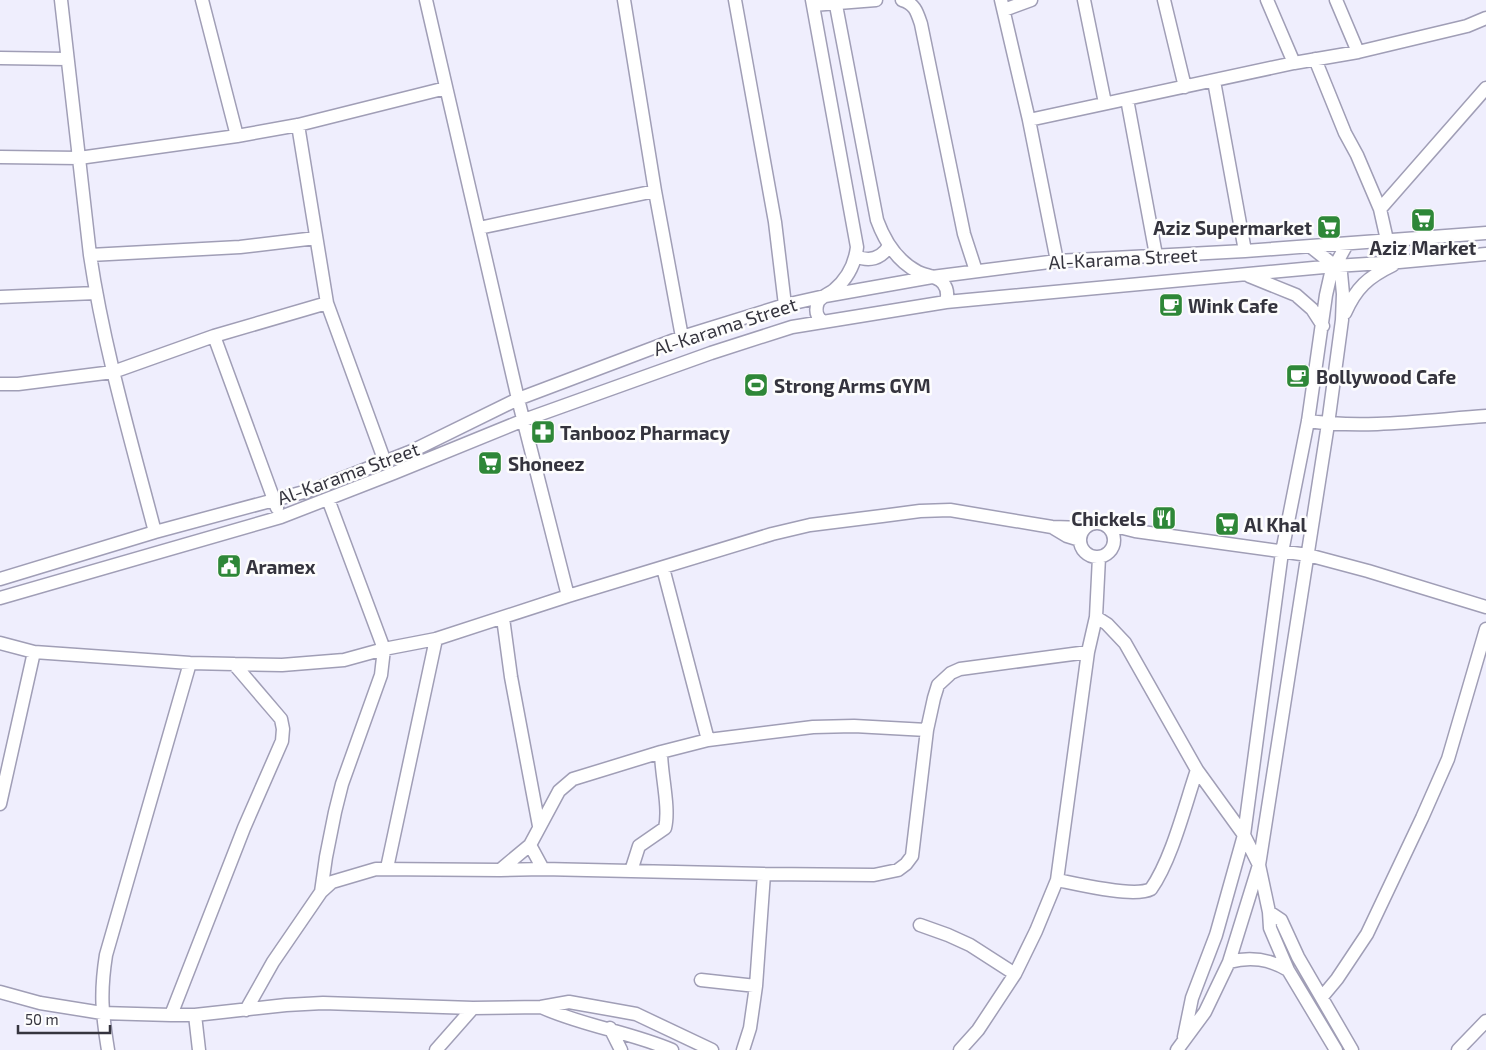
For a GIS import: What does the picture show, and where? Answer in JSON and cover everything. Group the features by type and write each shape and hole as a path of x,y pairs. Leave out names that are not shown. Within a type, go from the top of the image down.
{"street":[{"path":"61,0 96,293 113,372 155,532"},
{"path":"202,0 237,136"},
{"path":"426,0 518,399 568,596"},
{"path":"624,0 655,191 682,337"},
{"path":"736,0 775,222 785,305"},
{"path":"822,321 817,315 816,306 821,298 833,290 846,277 856,256 856,239 813,2 876,0"},
{"path":"902,0 910,2 916,10 921,24 964,234 976,270"},
{"path":"1031,0 1003,5 1030,120 1057,261"},
{"path":"1084,0 1105,103"},
{"path":"1164,0 1185,87"},
{"path":"1267,0 1294,63"},
{"path":"1336,0 1358,52"},
{"path":"835,1 877,220 889,246 907,265 918,272 939,280 945,286 946,302"},
{"path":"1030,120 1294,63 1358,52 1467,26 1486,18"},
{"path":"0,58 67,59"},
{"path":"1314,59 1380,209 1387,240"},
{"path":"1214,80 1245,251"},
{"path":"0,157 79,158 237,136 298,125 446,88"},
{"path":"1380,209 1486,88"},
{"path":"1128,99 1156,255"},
{"path":"298,125 327,303 385,462"},
{"path":"479,228 655,191"},
{"name":"Al-Karama Street","path":"0,579 155,532 315,489 412,452 518,399 682,337 785,305 932,277 1057,261 1311,247 1486,233"},
{"path":"90,255 240,247 316,238"},
{"path":"1180,1046 1192,998 1216,935 1244,835 1282,552 1308,421 1330,273 1347,244"},
{"path":"856,256 872,259 882,255 889,246"},
{"path":"1180,1046 1206,1012 1229,962 1259,865 1328,424 1342,320 1343,281 1340,273 1335,266 1311,247"},
{"name":"Al-Karama Street","path":"0,598 281,517 524,420 711,353 792,327 946,302 1244,274 1486,254"},
{"path":"1342,320 1354,295 1362,285 1378,273 1399,262"},
{"path":"1244,274 1296,295 1312,309 1323,326"},
{"path":"0,297 96,293"},
{"path":"0,384 18,384 113,372 214,336 327,303"},
{"path":"214,336 281,517"},
{"path":"1308,421 1328,424 1409,422 1486,416"},
{"path":"321,892 334,812 342,784 381,675 384,649 328,499"},
{"path":"0,643 34,652 190,664 282,665 344,660 384,649 436,639 568,596 772,534 810,525 920,511 950,510 1083,534"},
{"path":"1103,524 1111,534 1110,551 1099,557 1086,553 1082,547 1083,534 1090,525 1103,524"},
{"path":"1111,534 1123,528 1308,555 1486,607"},
{"path":"960,1050 978,1030 1015,974 1036,931 1057,880 1088,652 1096,617 1099,557"},
{"path":"663,568 708,740"},
{"path":"1096,617 1108,624 1125,643 1197,770 1244,835 1259,865 1269,912 1270,928 1288,970 1336,1050"},
{"path":"503,618 511,677 539,826"},
{"path":"1322,997 1337,979 1366,934 1422,818 1448,759 1486,629"},
{"path":"387,868 436,639"},
{"path":"0,804 34,652"},
{"path":"246,1010 273,962 321,892 332,882 376,869 543,869 874,875 888,873 906,864 912,856 927,730 938,685 951,672 960,669 1088,652"},
{"path":"108,1050 102,1013 101,991 106,955 190,664"},
{"path":"171,1015 244,828 282,741 284,729 276,712 234,664"},
{"path":"500,870 530,845 559,791 573,779 661,752 708,740 813,727 854,726 927,730"},
{"path":"631,871 639,846 665,828 667,818 661,769 661,752"},
{"path":"1057,880 1116,890 1141,892 1151,889 1168,855 1197,770"},
{"path":"530,845 543,869"},
{"path":"743,1050 750,1028 756,986 764,874"},
{"path":"1269,912 1281,920 1298,958 1352,1050"},
{"path":"920,925 970,945 1015,974"},
{"path":"1229,962 1239,959 1260,959 1270,961 1288,970"},
{"path":"701,980 756,986"},
{"path":"0,992 40,1003 102,1013 171,1015 195,1015 323,1003 473,1008 541,1007 570,1002 636,1014 712,1050"},
{"path":"541,1007 563,1017 610,1028 650,1046 668,1049 678,1033"},
{"path":"436,1050 473,1008"},
{"path":"195,1015 199,1050"},
{"path":"1458,1050 1486,1021"},
{"path":"610,1028 620,1050"},
{"path":"650,1046 664,1028"}],"place":[{"name":"Aziz Market","path":"1423,220"},
{"name":"Aziz Supermarket","path":"1329,227"},
{"name":"Wink Cafe","path":"1171,305"},
{"name":"Bollywood Cafe","path":"1298,376"},
{"name":"Strong Arms GYM","path":"756,385"},
{"name":"Tanbooz Pharmacy","path":"543,432"},
{"name":"Shoneez","path":"490,463"},
{"name":"Chickels","path":"1164,518"},
{"name":"Al Khal","path":"1227,524"},
{"name":"Aramex","path":"229,566"}]}
